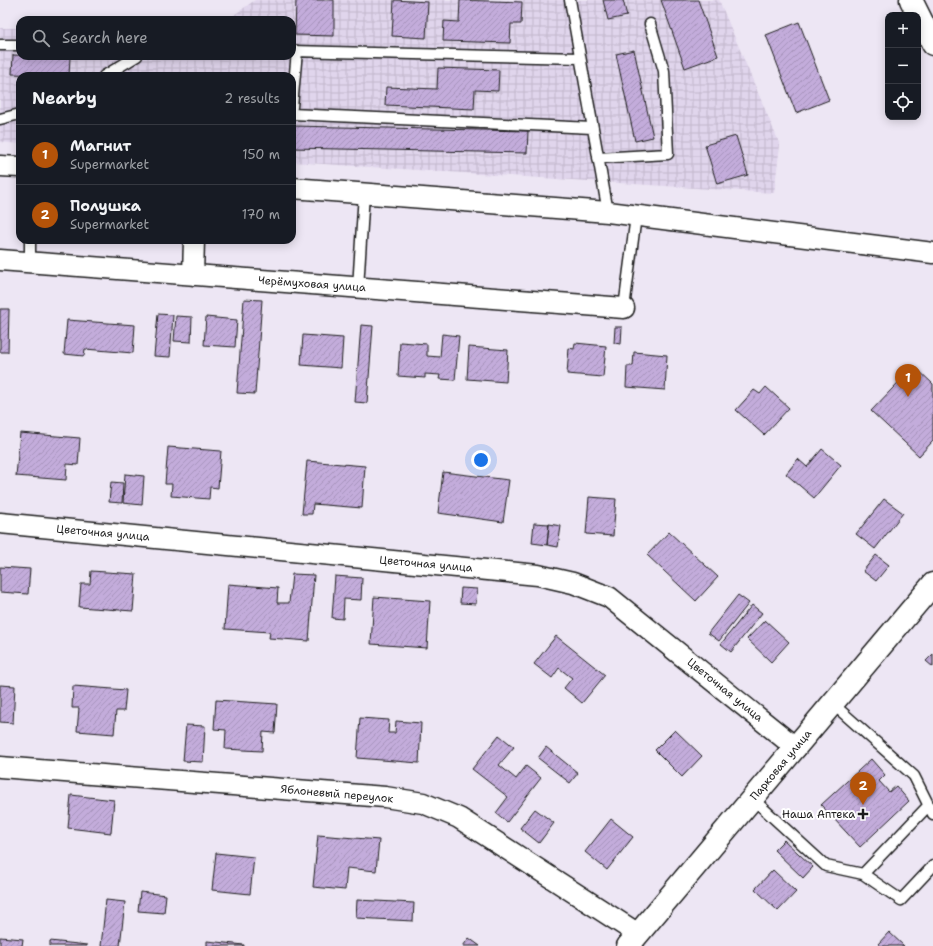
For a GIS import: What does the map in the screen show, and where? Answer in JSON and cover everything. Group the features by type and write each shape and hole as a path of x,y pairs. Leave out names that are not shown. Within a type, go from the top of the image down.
{"street":[{"path":"911,0 933,44"},
{"path":"0,166 16,167"},
{"path":"296,188 608,212 933,253"},
{"path":"193,275 194,244"},
{"name":"Черёмуховая улица","path":"0,260 624,308"},
{"name":"Цветочная улица","path":"0,523 538,574 573,583 610,597 796,748"},
{"name":"Парковая улица","path":"633,940 933,584"},
{"name":"Яблоневый переулок","path":"0,767 385,797 423,803 459,818 633,940"}],"lane":[{"path":"570,0 608,212"},
{"path":"598,158 668,154 664,72 650,24"},
{"path":"0,45 16,45"},
{"path":"296,51 580,58"},
{"path":"111,72 130,60"},
{"path":"293,72 294,60"},
{"path":"296,114 592,128"},
{"path":"0,119 16,115"},
{"path":"358,288 364,193"},
{"path":"624,308 636,216"},
{"path":"30,244 30,262"},
{"path":"833,704 914,776 930,810 863,874"},
{"path":"753,799 826,866 863,874 901,900 933,866"}],"shaded area":[{"path":"255,0 719,0 780,145 774,193 296,162 296,72 16,72 16,144 0,142 0,28 16,28 16,60 296,60 296,16 233,16"}],"building":[{"path":"296,0 334,0 334,36 296,35"},
{"path":"394,0 428,2 426,38 392,36"},
{"path":"460,0 522,2 521,24 511,24 510,43 443,41 444,21 459,22"},
{"path":"603,0 623,0 627,16 608,20"},
{"path":"661,0 698,0 718,56 685,68"},
{"path":"799,22 829,100 796,113 766,35"},
{"path":"634,50 653,137 635,141 616,54"},
{"path":"13,55 16,55 16,60 70,60 69,72 16,72 16,74 12,74"},
{"path":"438,68 499,70 498,91 475,90 474,109 385,105 386,87 437,89"},
{"path":"296,126 528,131 527,153 296,148"},
{"path":"736,136 748,175 717,184 705,145"},
{"path":"244,299 262,300 255,394 237,393"},
{"path":"0,309 9,309 8,352 0,352"},
{"path":"158,314 173,315 170,357 154,356"},
{"path":"176,316 192,317 191,342 174,341"},
{"path":"206,317 237,320 235,347 204,345"},
{"path":"67,320 135,325 133,353 85,349 84,356 64,354"},
{"path":"361,325 373,326 367,403 355,402"},
{"path":"615,327 622,327 621,344 614,343"},
{"path":"442,334 459,336 455,380 439,379 440,375 425,374 425,378 398,376 400,342 427,344 427,356 440,357"},
{"path":"303,335 343,338 341,368 301,365"},
{"path":"575,343 606,346 603,377 567,374 569,348 574,349"},
{"path":"469,347 508,350 506,382 467,379"},
{"path":"634,352 667,355 665,390 626,387 627,366 633,366"},
{"path":"914,366 933,384 933,441 919,456 871,411"},
{"path":"766,387 789,408 764,435 736,410 754,390 760,394"},
{"path":"20,433 80,438 78,465 67,464 66,480 16,476"},
{"path":"168,447 221,451 218,488 210,487 209,499 171,496 172,484 165,484"},
{"path":"822,449 841,465 814,498 786,474 798,459 807,467"},
{"path":"307,461 365,466 362,508 313,504 312,514 302,514"},
{"path":"443,472 509,480 503,522 438,513"},
{"path":"125,474 144,476 142,505 123,503"},
{"path":"111,482 123,483 122,503 109,502"},
{"path":"589,497 616,499 613,536 586,534"},
{"path":"884,499 903,513 875,549 856,534"},
{"path":"534,523 549,524 547,545 532,543"},
{"path":"549,524 561,526 558,547 547,545"},
{"path":"669,532 718,577 696,601 647,555"},
{"path":"876,555 889,565 876,581 863,571"},
{"path":"0,567 30,569 28,594 0,592"},
{"path":"91,571 136,574 133,611 79,607 81,584 90,584"},
{"path":"292,574 314,575 309,641 269,638 270,632 225,629 228,584 278,588 277,603 289,603"},
{"path":"335,576 362,578 361,600 344,599 343,619 332,618"},
{"path":"461,588 477,589 476,604 460,603"},
{"path":"738,595 749,603 719,641 708,633"},
{"path":"374,597 430,601 427,648 371,644"},
{"path":"752,605 762,613 731,652 721,644"},
{"path":"765,620 789,642 771,662 747,639"},
{"path":"556,636 605,675 582,703 564,688 572,678 559,668 552,678 534,664"},
{"path":"933,654 933,667 926,661"},
{"path":"0,685 15,686 13,723 0,722"},
{"path":"73,686 126,690 124,711 116,711 114,734 77,731 79,708 72,708"},
{"path":"216,700 277,704 275,733 263,732 262,751 225,749 226,730 214,729"},
{"path":"360,718 389,720 388,733 395,733 396,721 421,723 419,763 357,758"},
{"path":"186,725 205,726 203,762 183,761"},
{"path":"675,730 702,756 682,777 655,750"},
{"path":"499,735 514,747 499,765 516,779 526,766 541,778 507,822 496,813 508,797 472,769"},
{"path":"546,747 578,773 570,783 538,758"},
{"path":"871,759 885,775 879,781 889,792 896,786 909,801 860,847 821,805"},
{"path":"71,795 114,800 111,833 68,828"},
{"path":"535,809 554,823 539,843 520,828"},
{"path":"611,819 633,837 607,870 585,852"},
{"path":"318,835 379,840 376,871 347,868 345,890 313,887"},
{"path":"784,840 813,867 803,878 774,850"},
{"path":"216,853 254,857 250,894 212,890"},
{"path":"773,870 796,892 778,911 755,889"},
{"path":"140,892 166,895 164,913 138,911"},
{"path":"106,900 125,902 120,946 101,946"},
{"path":"357,900 414,903 413,921 356,918"},
{"path":"889,932 904,946 881,946 878,944"},
{"path":"0,937 23,939 22,946 0,946"},
{"path":"469,938 480,946 463,946"},
{"path":"50,941 87,945 87,946 50,946"},
{"path":"207,941 244,945 244,946 207,946"}],"place":[{"name":"Магнит","path":"908,397"},
{"name":"Полушка","path":"863,805"},
{"name":"Наша Аптека","path":"863,814"}]}
